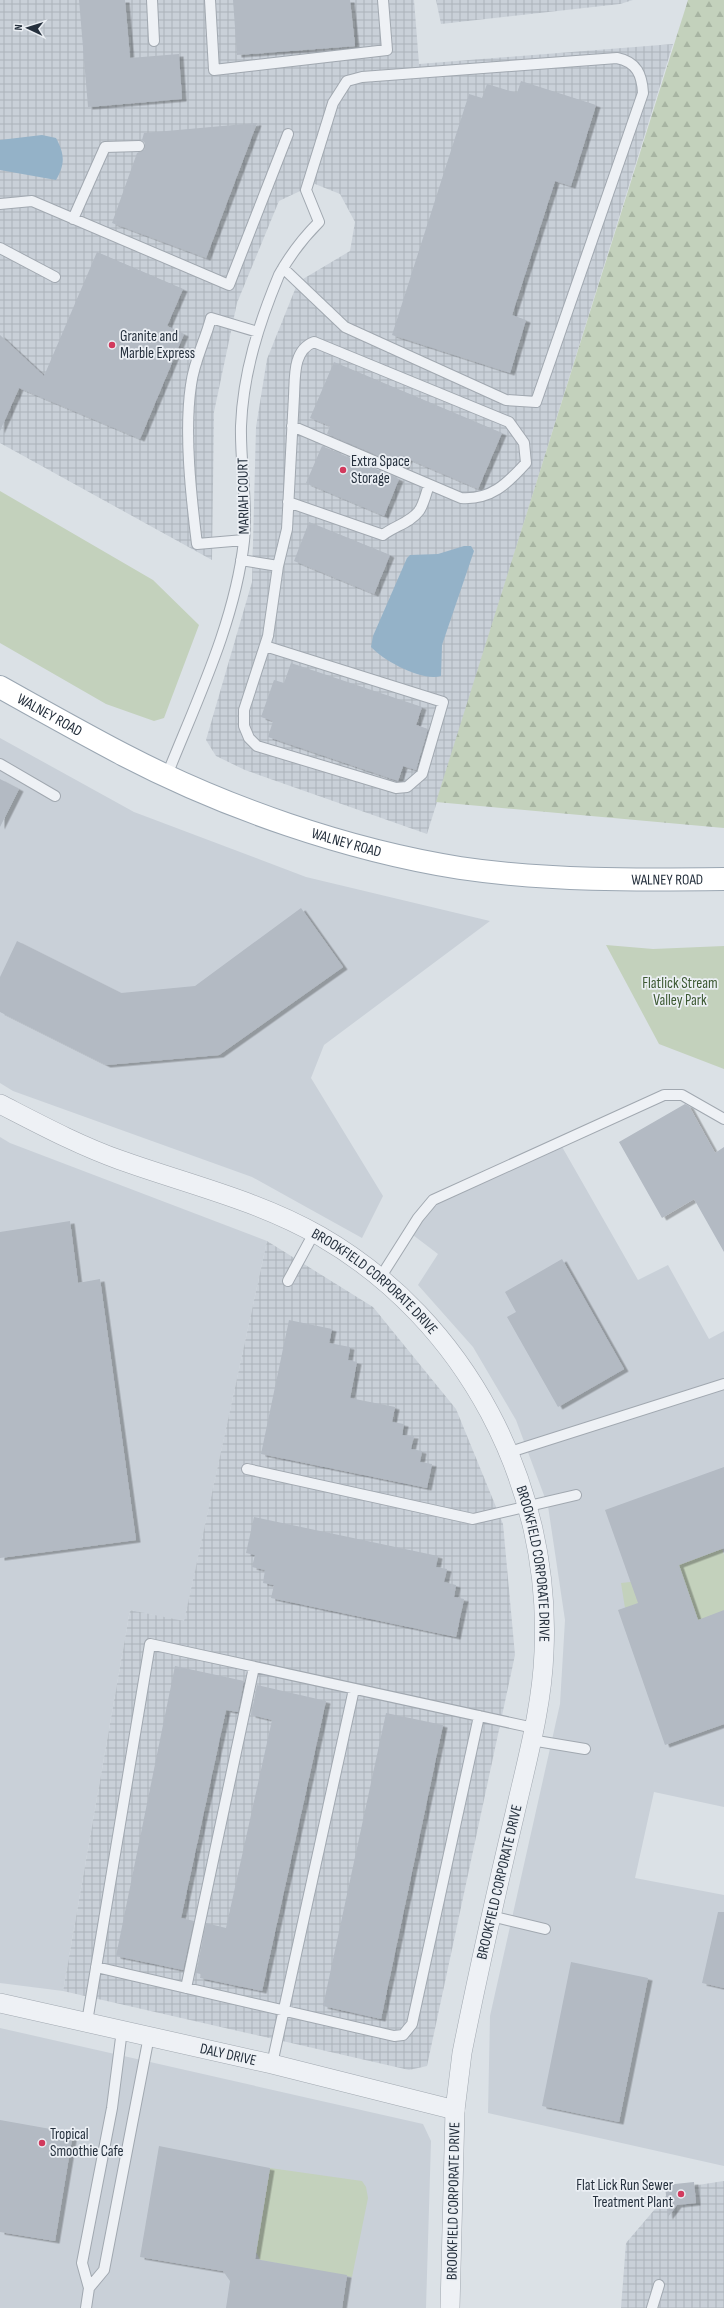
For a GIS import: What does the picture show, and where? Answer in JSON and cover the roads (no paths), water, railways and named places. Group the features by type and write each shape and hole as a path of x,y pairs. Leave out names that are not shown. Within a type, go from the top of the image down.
{"main road":[{"name":"WALNEY ROAD","path":"0,687 125,755 167,775 276,821 360,846 460,868 569,877 653,880 724,879"}],"street":[{"name":"BROOKFIELD CORPORATE DRIVE","path":"0,1104 53,1132 117,1159 248,1202 314,1233 361,1262 420,1315 458,1361 490,1410 510,1452 528,1507 540,1560 545,1623 541,1686 533,1734 491,1916 462,2053 455,2110 450,2308"},
{"name":"DALY DRIVE","path":"0,2003 272,2064 455,2110"}],"lane":[{"path":"152,0 154,41"},
{"path":"210,0 214,70 387,50 383,0"},
{"name":"MARIAH COURT","path":"167,775 225,626 241,560 244,540 245,504 241,426 245,389 258,332 283,268 293,251 319,222 306,190 333,103 347,81 362,77 617,58 627,60 632,64 642,78 643,93 536,402 506,400 345,327 283,268"},
{"path":"0,204 32,201 229,285 288,134"},
{"path":"73,219 105,146 139,146"},
{"path":"0,248 55,277"},
{"path":"244,540 197,544 192,504 189,407 194,367 211,318 258,332"},
{"path":"265,646 443,702 422,774 407,787 396,788 257,746 249,738 244,726 244,710 265,646 278,566 286,529 292,426 298,354 305,345 314,342 509,422 524,443 526,463 515,476 492,493 476,499 461,498 292,426"},
{"path":"288,502 383,535 392,527 413,517 420,510 429,484"},
{"path":"241,560 278,566"},
{"path":"0,764 55,796"},
{"path":"380,1278 424,1208 439,1197 664,1095 682,1095 724,1119"},
{"path":"288,1281 314,1233"},
{"path":"510,1452 724,1384"},
{"path":"247,1469 473,1519 576,1495"},
{"path":"87,2022 150,1644 479,1716 585,1749"},
{"path":"186,1988 254,1667"},
{"path":"272,2064 354,1689"},
{"path":"96,1967 394,2036 403,2035 412,2024 479,1716"},
{"path":"491,1916 545,1928"},
{"path":"86,2308 89,2288 82,2263 112,2108 122,2030"},
{"path":"89,2288 104,2270 149,2036"},
{"path":"652,2308 659,2285"}],"water":[{"path":"42,135 56,138 61,149 63,159 61,169 56,180 0,170 0,140"},
{"path":"464,546 471,546 474,551 442,645 441,676 424,676 414,673 394,664 377,653 371,647 373,636 407,558 410,555 438,554"}],"place":[{"name":"Granite and Marble Express","path":"112,345"},
{"name":"Extra Space Storage","path":"343,470"},
{"name":"Tropical Smoothie Cafe","path":"42,2143"},
{"name":"Flat Lick Run Sewer Treatment Plant","path":"681,2194"}],"park label":[{"name":"Flatlick Stream Valley Park","path":"680,992"}]}
